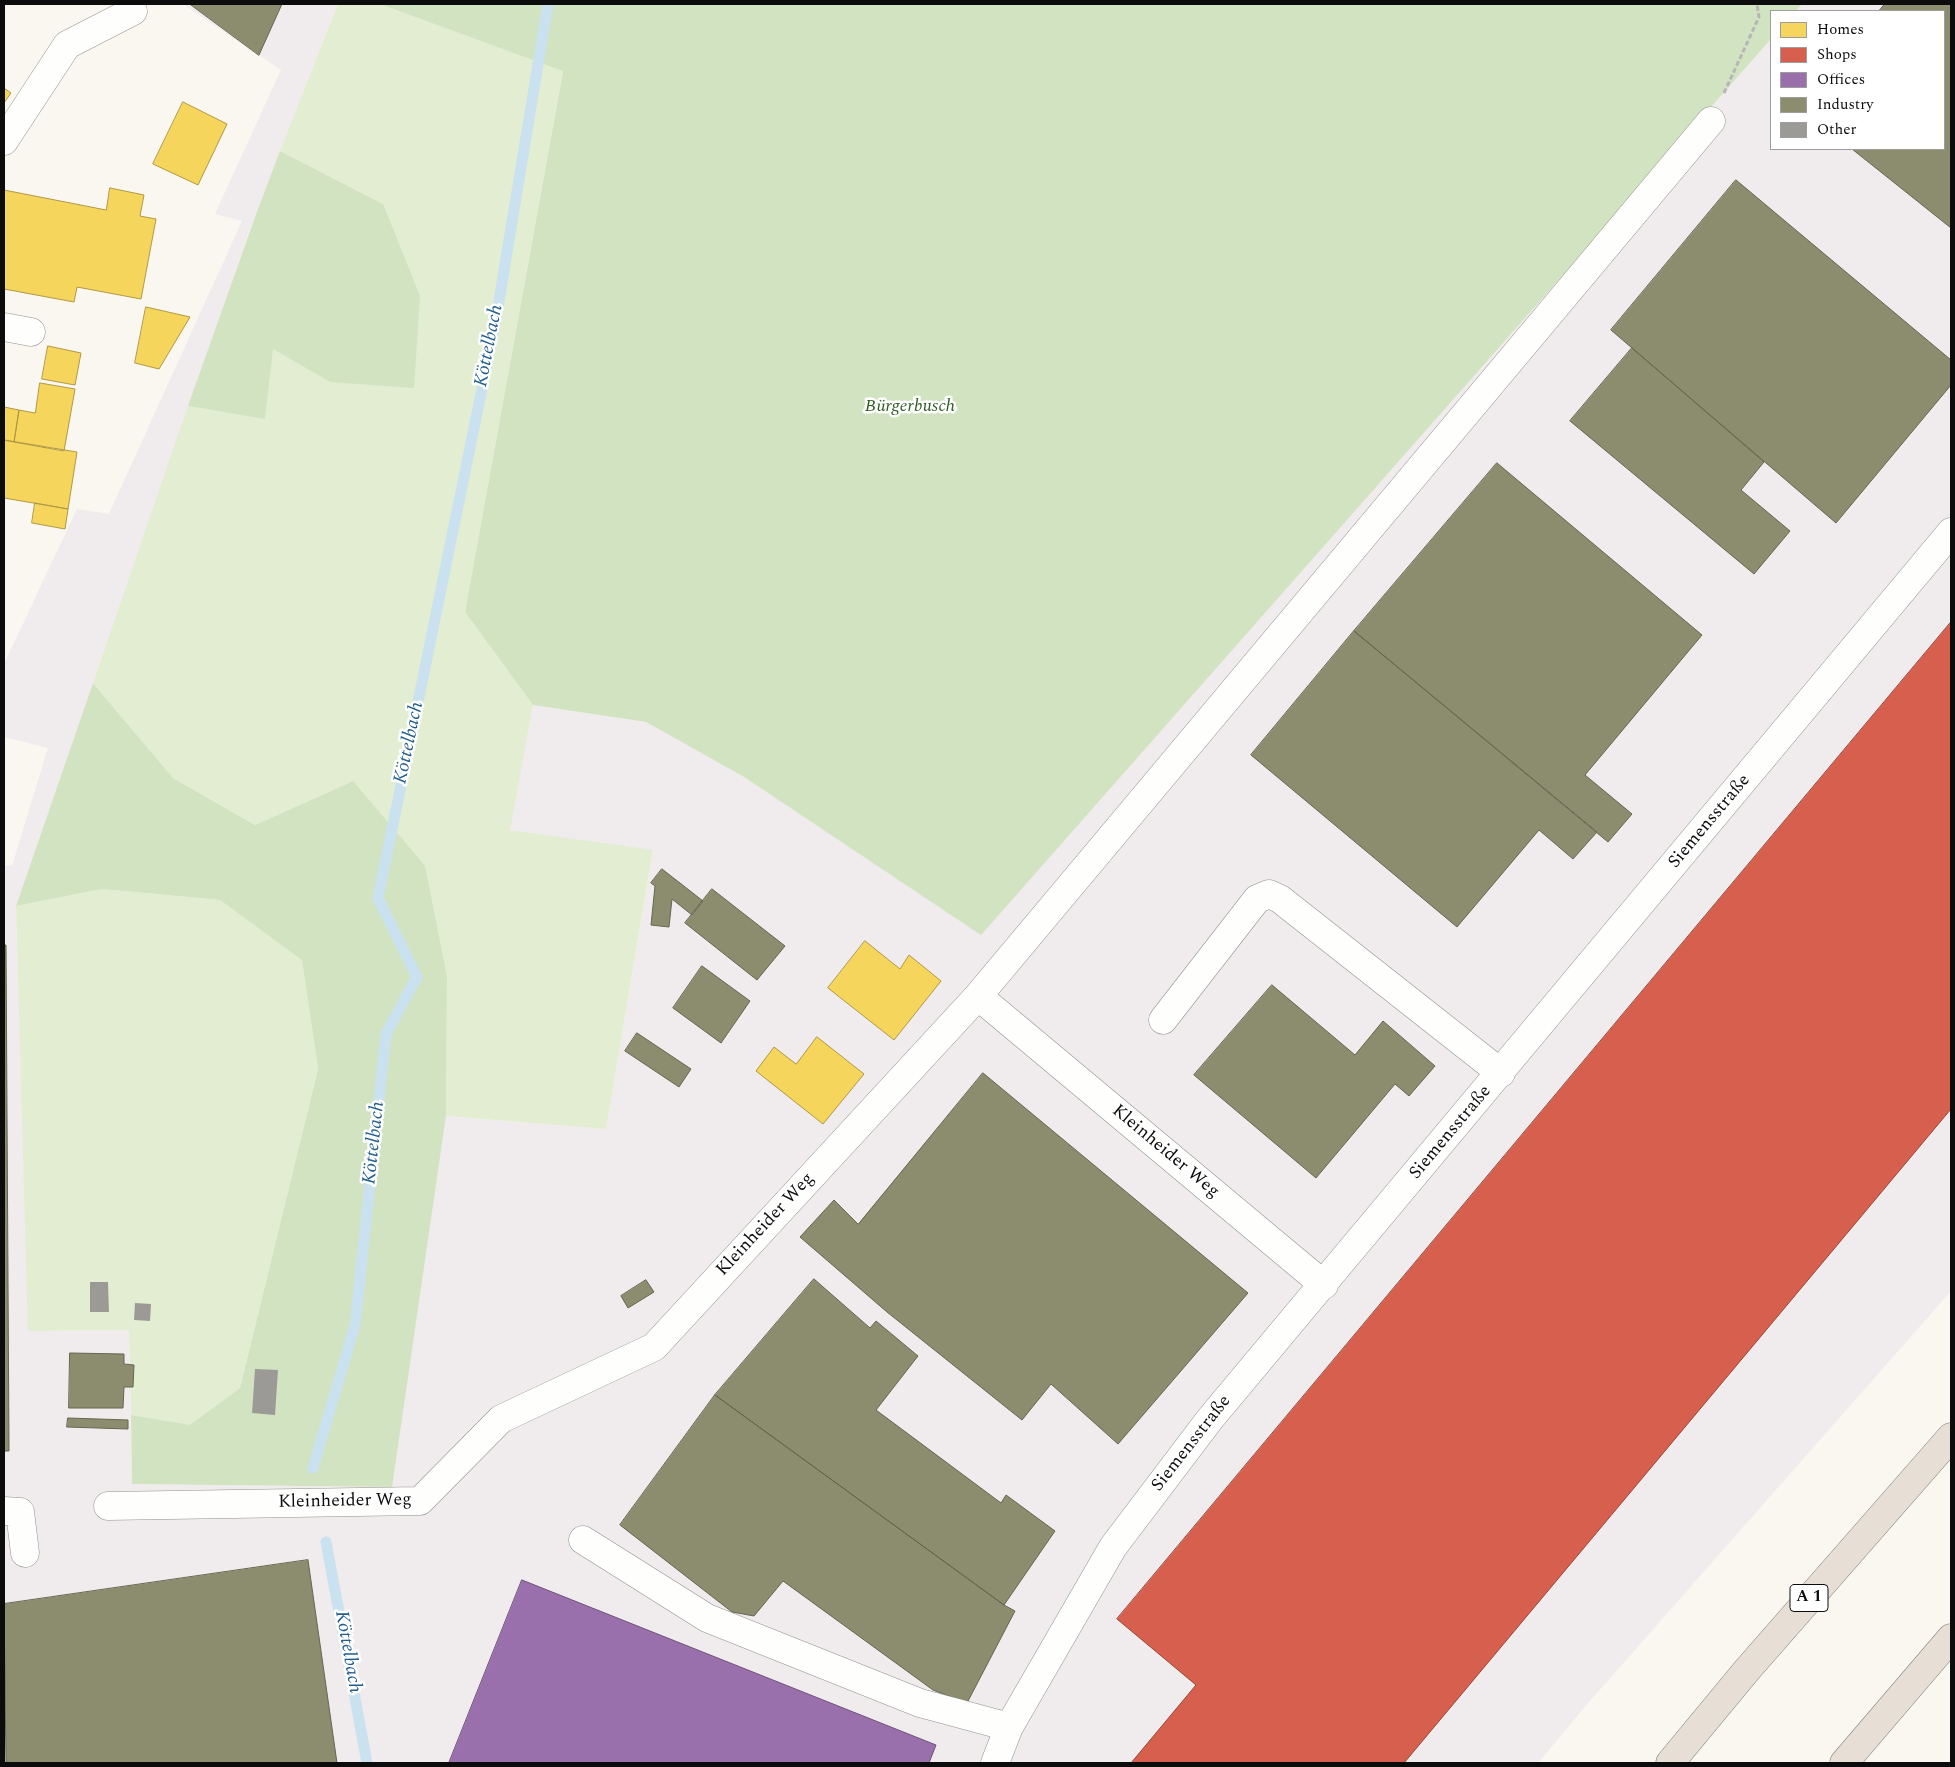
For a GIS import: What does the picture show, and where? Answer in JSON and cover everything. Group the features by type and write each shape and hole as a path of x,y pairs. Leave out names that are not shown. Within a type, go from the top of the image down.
{"highway":[{"name":"A 1","path":"1670,1763 1747,1670 1951,1437"},
{"path":"1844,1763 1951,1638"}],"street":[{"path":"4,141 67,45 133,11"},
{"path":"978,996 1711,122"},
{"path":"4,327 31,332"},
{"name":"Siemensstraße","path":"996,1763 1009,1727 1112,1547 1210,1419 1324,1285 1951,532"},
{"path":"1162,1020 1257,899 1269,894 1280,899 1501,1073"},
{"name":"Kleinheider Weg","path":"108,1506 420,1501 501,1418 654,1347 978,996 1324,1285"},
{"path":"4,1511 20,1512 26,1552"},
{"path":"582,1540 707,1618 920,1703 1009,1727"}],"path":[{"path":"1711,122 1759,17 1757,4"}],"shaded area":[{"path":"183,4 338,4 250,229 16,906 29,1331 129,1330 132,1484 391,1487 446,1116 606,1129 653,851 509,830 533,705 646,722 744,777 981,934 1770,40 1770,150 1945,150 1945,10 1797,10 1802,4 1951,4 1951,1291 1582,1710 1538,1763 4,1763 4,865 12,866 48,748 4,737 4,664 77,509 109,514 242,221 215,214 281,70"}],"green space":[{"path":"338,4 380,4 563,70 465,612 533,705 510,830 653,850 606,1129 446,1116 447,977 353,781 255,825 173,778 93,683 188,406 265,418 272,348 330,382 383,204 280,151"},
{"name":"Bürgerbusch","path":"380,4 1802,4 1797,10 1770,10 1770,40 981,935 744,777 646,722 533,705 465,612 563,71"},
{"path":"280,151 383,204 420,296 414,388 330,382 273,349 265,419 188,406"},
{"path":"93,683 173,778 255,825 353,781 425,866 447,977 446,1116 392,1487 132,1484 131,1415 190,1425 240,1388 318,1069 302,960 220,900 102,889 16,906"},
{"path":"102,889 220,900 302,959 318,1069 240,1388 190,1426 131,1415 129,1330 28,1331 16,906"}],"building: Homes":[{"path":"4,88 11,93 4,103"},
{"path":"183,102 227,124 198,185 153,164"},
{"path":"110,188 144,195 140,216 156,219 141,299 77,287 74,302 4,289 4,190 106,210"},
{"path":"146,307 190,317 159,369 135,363"},
{"path":"48,346 81,353 75,385 42,379"},
{"path":"40,383 75,389 64,451 14,442 19,410 35,413"},
{"path":"4,407 19,410 14,442 4,440"},
{"path":"4,440 77,452 68,509 4,498"},
{"path":"35,503 68,509 65,529 32,523"},
{"path":"865,941 900,969 909,955 941,981 894,1040 828,988"},
{"path":"817,1037 864,1074 823,1124 756,1071 774,1047 796,1064"}],"building: Shops":[{"path":"1951,622 1951,1109 1404,1763 1131,1763 1196,1685 1117,1619"}],"building: Offices":[{"path":"522,1580 936,1745 929,1763 449,1763"}],"building: Industry":[{"path":"190,4 282,4 259,55"},
{"path":"1885,4 1951,4 1951,228 1853,150 1945,150 1945,10 1880,10"},
{"path":"1736,180 1951,360 1951,385 1836,523 1611,330"},
{"path":"1632,348 1764,462 1741,490 1790,531 1754,574 1570,421"},
{"path":"1497,463 1702,635 1585,775 1632,814 1608,842 1354,631"},
{"path":"1354,631 1597,832 1573,859 1539,830 1457,927 1251,755"},
{"path":"662,869 703,901 692,915 672,899 669,927 651,925 655,886 651,883"},
{"path":"712,889 785,946 757,980 685,923"},
{"path":"4,945 6,945 9,1451 4,1451"},
{"path":"702,966 750,1001 721,1043 673,1008"},
{"path":"1272,985 1355,1055 1383,1021 1435,1066 1409,1096 1395,1084 1316,1178 1194,1075"},
{"path":"637,1033 691,1069 679,1087 625,1051"},
{"path":"983,1073 1248,1293 1118,1444 1051,1384 1022,1420 887,1312 800,1237 834,1200 858,1224"},
{"path":"814,1279 870,1328 876,1321 918,1356 876,1410 1001,1503 1006,1495 1055,1531 1004,1605 715,1395"},
{"path":"646,1280 654,1292 628,1308 621,1296"},
{"path":"70,1353 124,1354 124,1364 134,1365 133,1387 124,1387 123,1408 69,1408"},
{"path":"715,1395 1004,1605 1015,1611 967,1703 933,1690 783,1581 754,1616 732,1612 620,1525"},
{"path":"68,1418 128,1420 128,1429 67,1427"},
{"path":"308,1560 337,1763 6,1763 4,1604"}],"building: Other":[{"path":"90,1282 108,1282 109,1312 90,1312"},
{"path":"135,1303 151,1304 150,1321 134,1320"},
{"path":"255,1369 278,1370 275,1415 252,1413"}],"waterway":[{"name":"Köttelbach","path":"313,1468 355,1325 386,1034 417,977 378,898 495,325 548,4"},
{"name":"Köttelbach","path":"326,1542 367,1763"}]}
